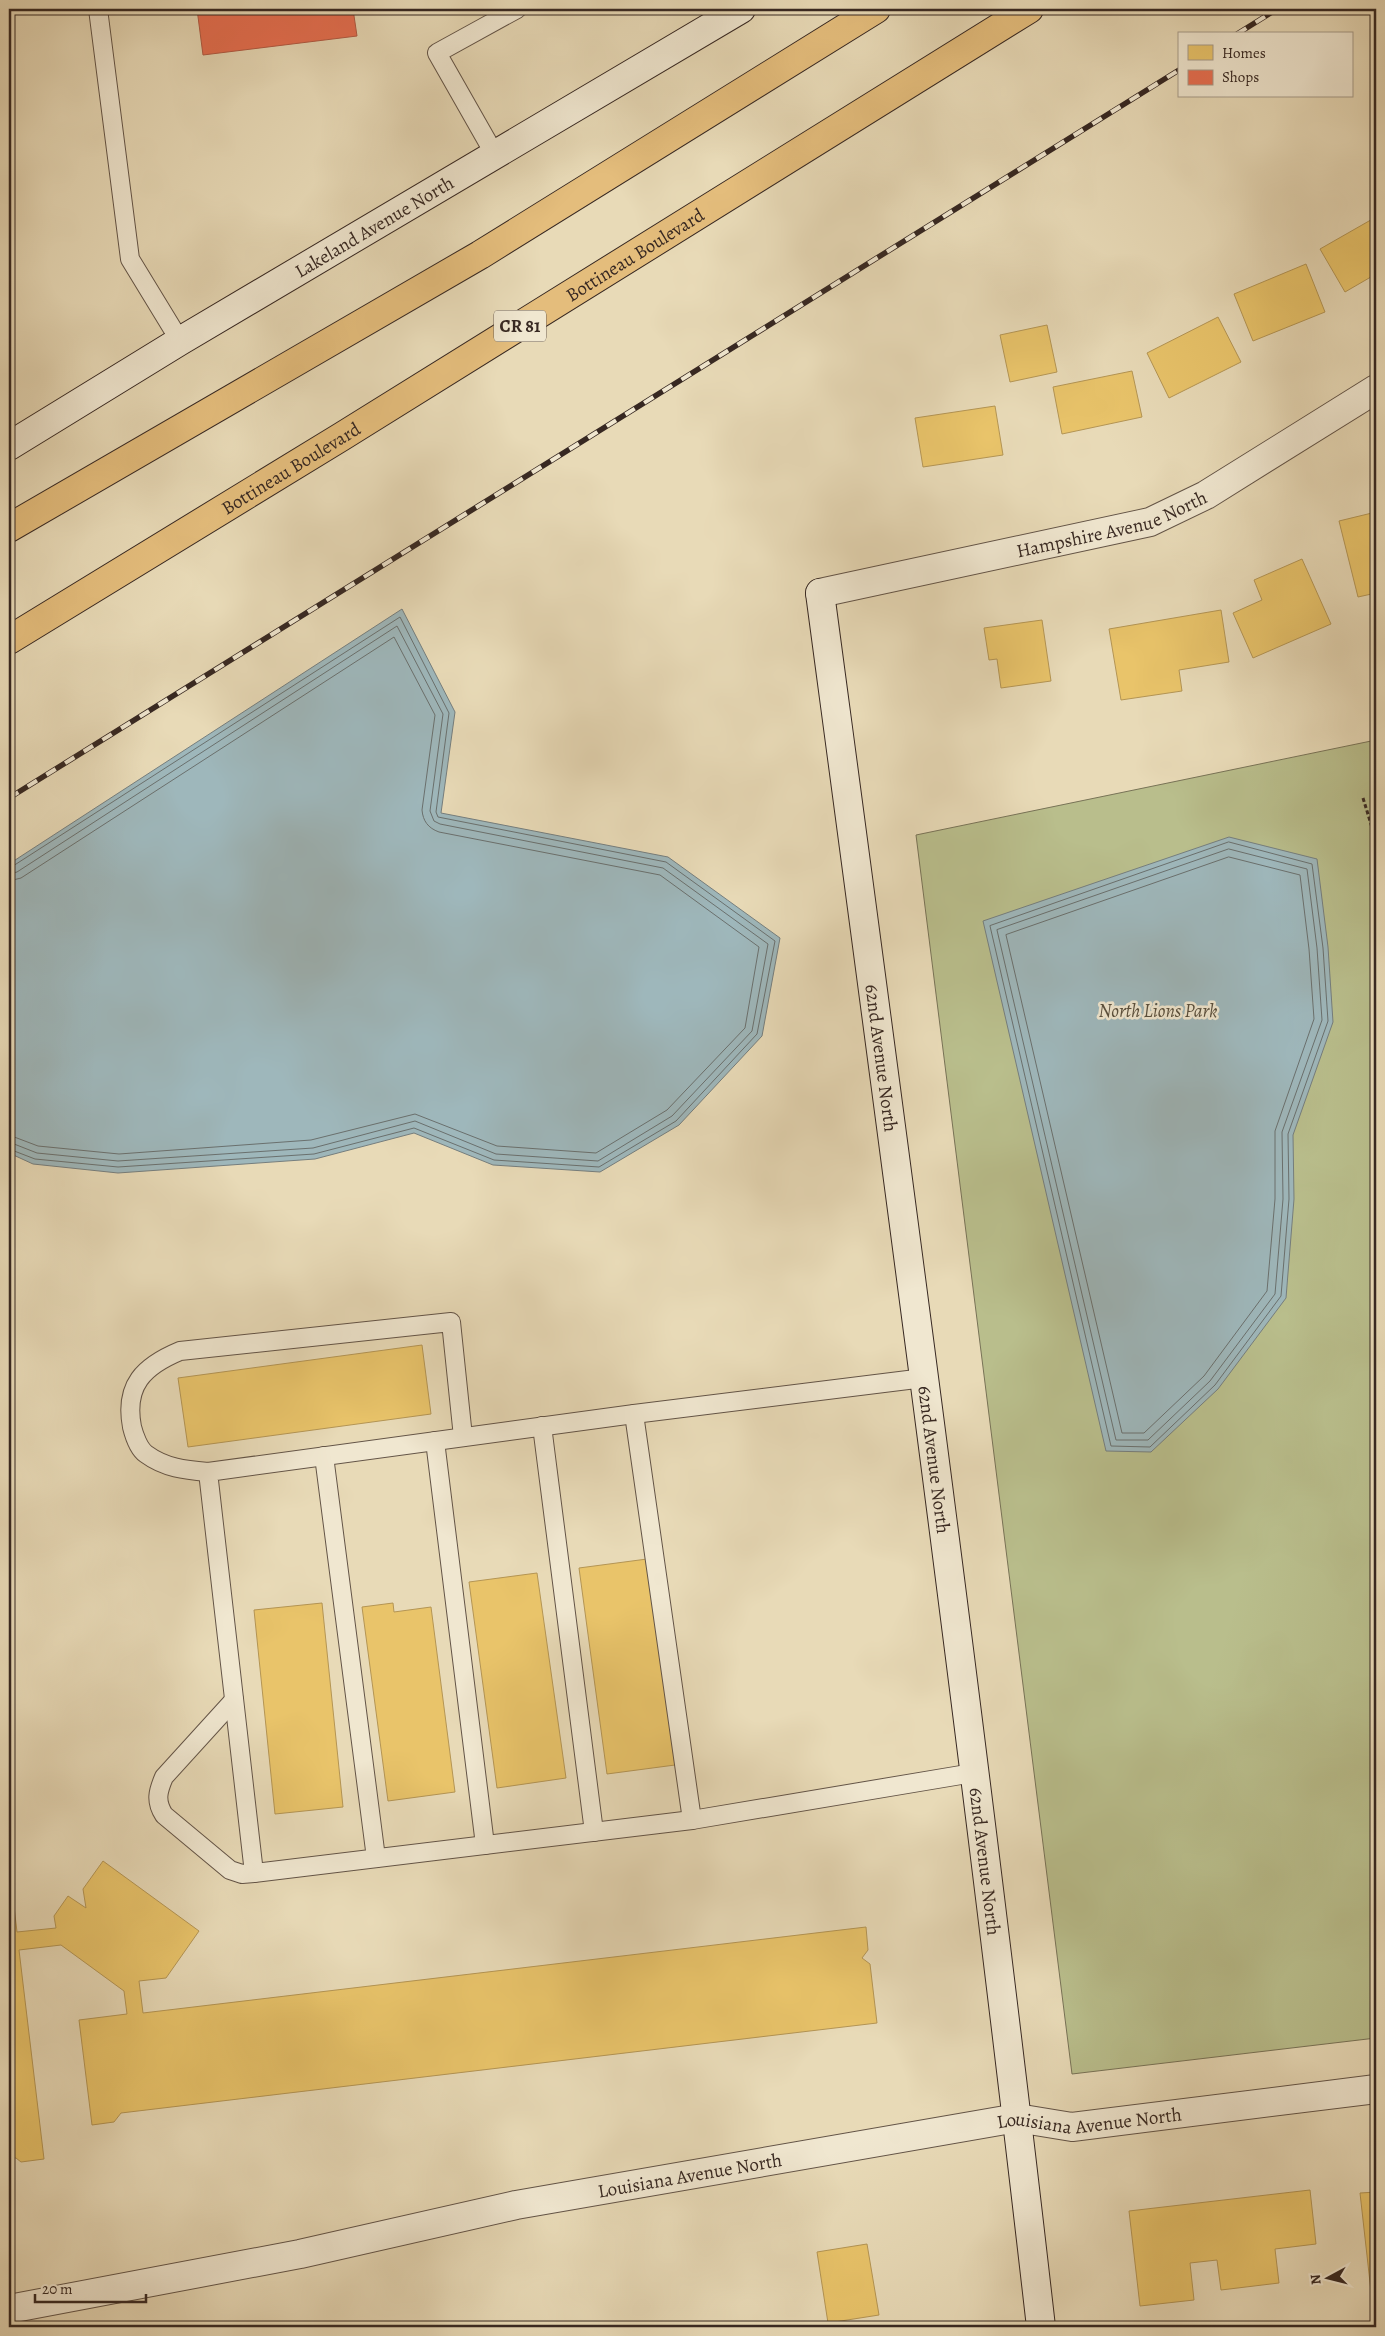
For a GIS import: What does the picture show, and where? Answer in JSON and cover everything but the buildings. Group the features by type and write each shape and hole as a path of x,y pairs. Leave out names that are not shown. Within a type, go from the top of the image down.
{"highway":[{"path":"9,528 480,255 876,9"},
{"name":"Bottineau Boulevard","path":"9,640 341,437 1029,9"}],"street":[{"name":"Lakeland Avenue North","path":"9,446 180,341 741,9"},
{"name":"Hampshire Avenue North","path":"820,592 1150,522 1206,495 1376,389"},
{"name":"62nd Avenue North","path":"820,592 924,1378 1042,2327"},
{"name":"Louisiana Avenue North","path":"9,2308 300,2254 516,2205 1017,2118 1072,2127 1376,2090"}],"lane":[{"path":"98,9 130,259 180,341"},
{"path":"495,155 437,53 517,9"},
{"path":"463,1437 451,1322 180,1351 158,1360 140,1376 132,1392 130,1414 133,1432 144,1452 160,1462 180,1470 208,1472 434,1441 463,1437 542,1426 924,1378"},
{"path":"634,1414 692,1820"},
{"path":"542,1426 594,1832"},
{"path":"434,1441 485,1845"},
{"path":"324,1456 376,1858"},
{"path":"208,1472 254,1874"},
{"path":"234,1700 164,1777 158,1794 159,1807 164,1815 230,1870 242,1874 692,1820 973,1773"}],"path":[{"path":"1363,798 1374,834 1376,860"}],"green space":[{"name":"North Lions Park","path":"1376,740 1376,2038 1072,2074 916,835"}],"water":[{"path":"402,609 455,712 441,813 668,857 780,938 762,1036 679,1125 600,1172 493,1165 414,1133 315,1159 118,1173 33,1164 9,1153 9,864"},
{"path":"1229,837 1317,859 1328,947 1333,1022 1293,1135 1294,1199 1286,1298 1218,1389 1151,1452 1106,1451 983,921"}],"railway":[{"path":"1240,32 1277,9"},
{"path":"9,798 1178,71"}]}
